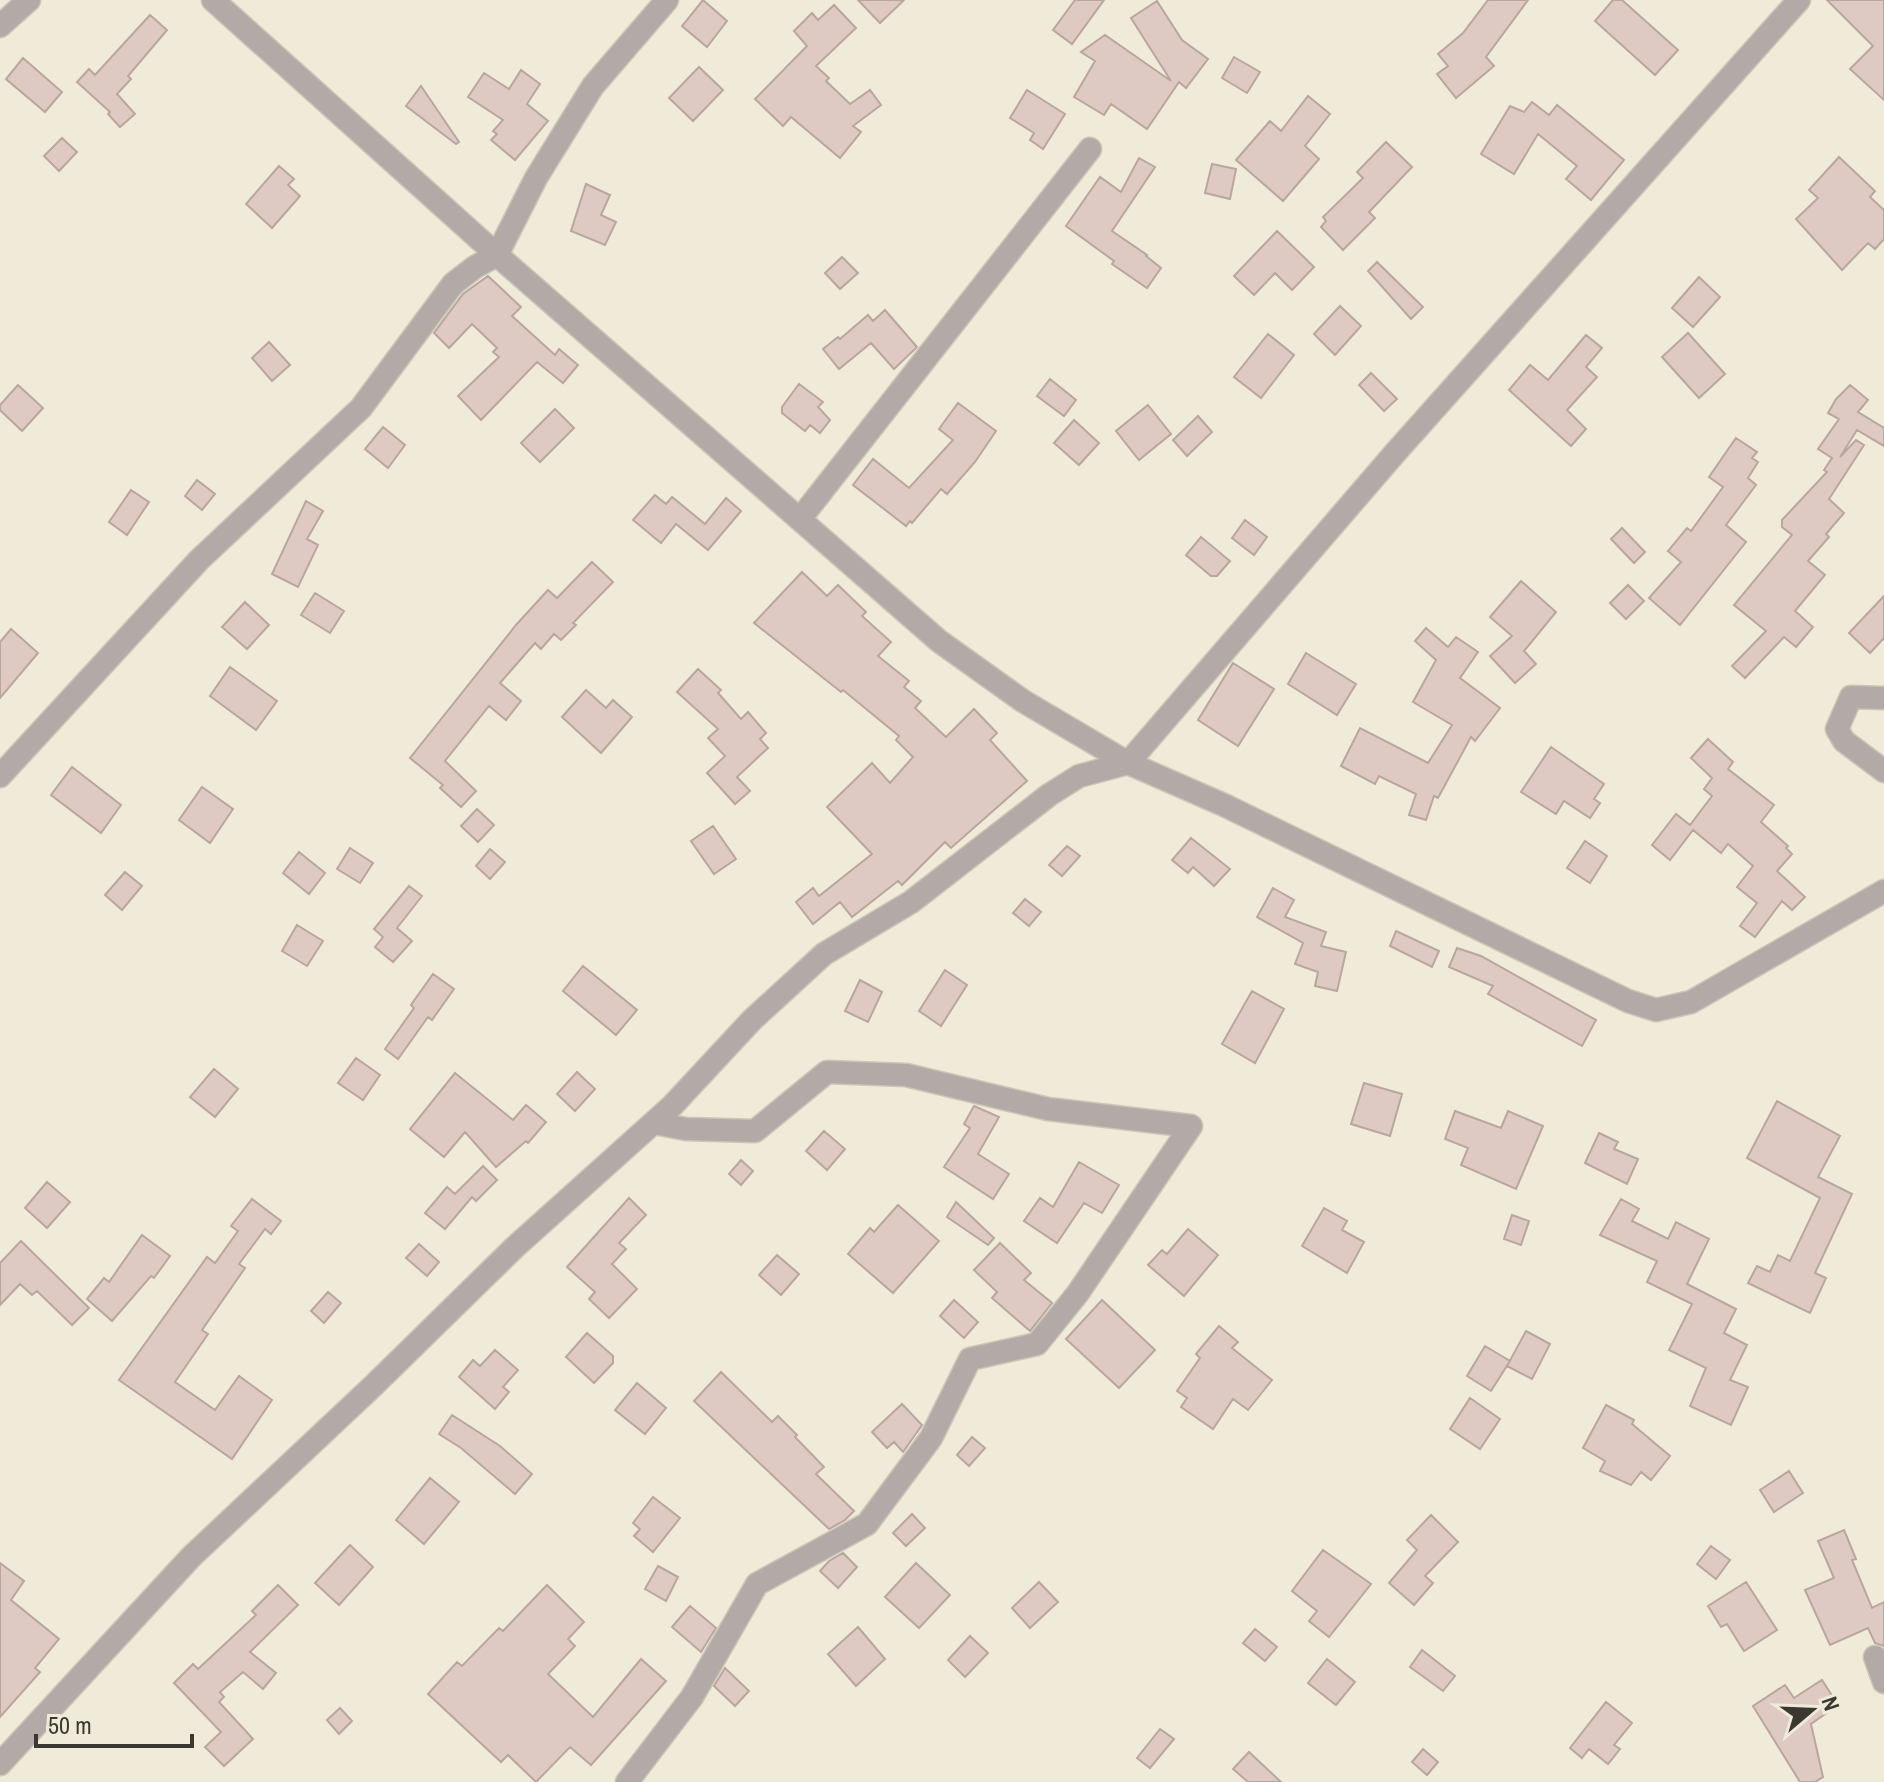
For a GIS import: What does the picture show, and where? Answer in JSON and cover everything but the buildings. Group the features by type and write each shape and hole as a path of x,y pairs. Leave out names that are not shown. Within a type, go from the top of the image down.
{"street":[{"path":"0,26 29,0"},
{"path":"213,0 497,255 939,641 1023,701 1128,763 1224,805 1628,1001 1656,1010 1691,1002 1884,891"},
{"path":"0,776 199,560 361,408 453,284 497,255 536,178 593,86 667,0"},
{"path":"0,1764 191,1557 515,1247 672,1106 752,1020 824,954 911,902 1049,795 1079,776 1128,763 1395,453 1799,0"},
{"path":"800,519 1090,149"},
{"path":"1884,698 1851,697 1837,729 1844,741 1884,771"},
{"path":"627,1782 692,1697 757,1584 867,1524 931,1438 970,1359 1037,1344 1078,1293 1191,1126 1048,1109 906,1075 827,1072 755,1131 686,1129 654,1123"},
{"path":"1875,1657 1884,1682"}]}
